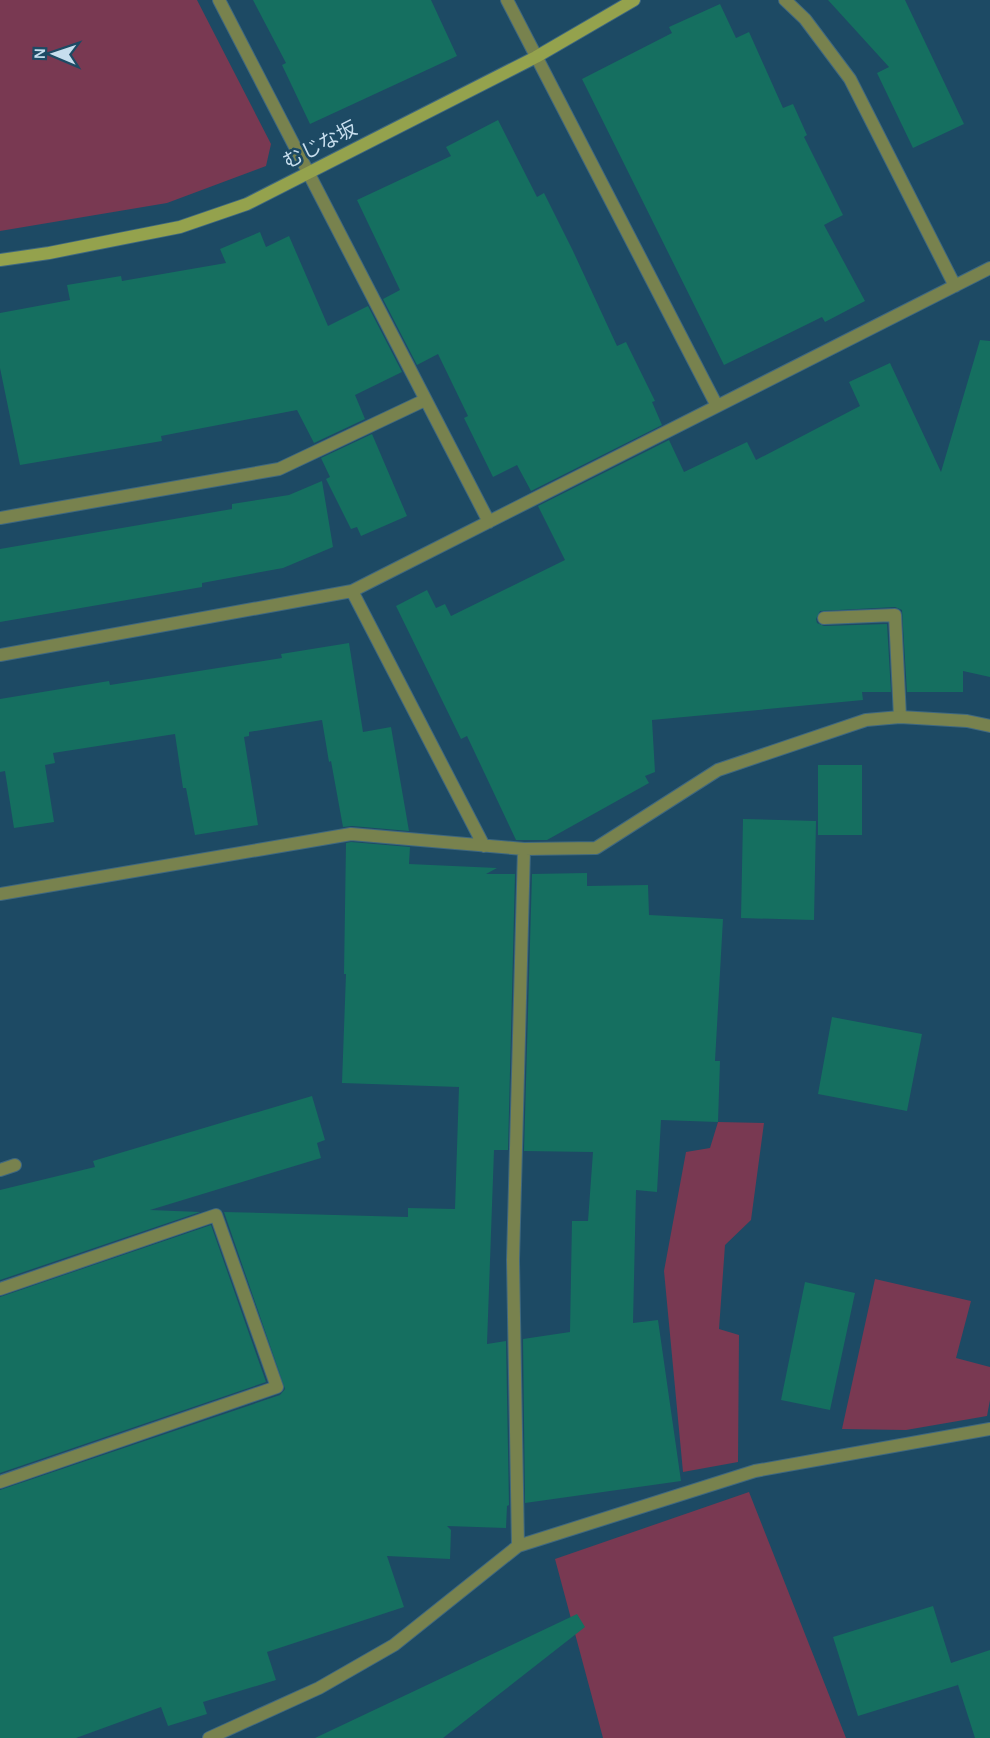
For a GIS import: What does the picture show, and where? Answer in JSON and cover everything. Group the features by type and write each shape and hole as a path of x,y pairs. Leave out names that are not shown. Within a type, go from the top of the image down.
{"street":[{"path":"219,0 489,522"},
{"path":"507,0 717,406"},
{"name":"むじな坂","path":"0,260 49,253 180,226 247,204 536,57 634,0"},
{"path":"785,0 806,19 850,79 955,286"},
{"path":"0,655 352,591 990,268"},
{"path":"0,518 279,469 425,400"},
{"path":"352,591 483,846"},
{"path":"824,618 895,615 900,717"},
{"path":"0,894 351,834 524,849 596,848 718,770 866,720 900,717 967,721 990,726"},
{"path":"518,1546 513,1260 524,849"},
{"path":"0,1170 15,1165"},
{"path":"0,1288 216,1215 278,1387 0,1482"},
{"path":"209,1738 319,1688 394,1645 518,1546 756,1471 990,1429"}],"shaded area":[{"path":"0,0 197,0 271,144 266,166 167,203 0,231"},
{"path":"718,1122 764,1123 751,1220 725,1245 719,1329 739,1335 738,1462 683,1472 664,1271 686,1152 710,1148"},
{"path":"875,1279 971,1301 956,1358 990,1367 990,1400 987,1416 906,1430 842,1429"},
{"path":"749,1492 846,1738 603,1738 555,1559"}],"building":[{"path":"253,0 431,0 457,56 310,124 282,65 286,63"},
{"path":"828,0 905,0 964,124 913,148 877,73 889,67"},
{"path":"720,4 736,38 749,32 783,108 793,104 807,135 804,137 843,215 824,225 865,301 825,322 822,317 724,365 582,79 672,33 669,27"},
{"path":"498,120 537,197 544,193 617,346 626,342 655,401 652,402 662,425 531,491 517,465 493,477 464,418 468,416 438,354 417,365 383,299 400,290 357,200 451,156 446,147"},
{"path":"260,232 266,247 289,236 328,326 368,306 402,372 355,395 365,419 314,443 297,410 161,436 162,441 20,465 0,368 0,313 70,300 67,285 121,276 122,281 226,263 220,249"},
{"path":"980,340 990,341 990,677 963,671 963,692 907,692 902,610 895,607 820,611 816,619 817,623 824,626 887,624 891,692 862,692 863,700 652,720 655,772 645,776 649,783 547,840 516,840 467,736 461,739 396,606 427,590 436,608 445,604 451,616 565,560 538,506 669,440 684,472 747,442 756,460 860,406 849,382 890,363 941,472"},
{"path":"372,434 407,516 361,536 357,527 351,529 326,479 330,477 321,458"},
{"path":"322,481 333,547 283,568 202,583 202,587 0,622 0,549 232,509 232,504 289,495"},
{"path":"349,643 363,732 391,727 409,831 343,827 322,720 249,732 249,736 244,737 258,825 195,835 186,788 183,788 175,734 53,753 55,763 45,765 54,822 14,828 5,771 0,772 0,699 109,681 110,685 282,658 281,654"},
{"path":"818,765 862,765 862,835 818,835"},
{"path":"743,819 816,821 814,920 741,918"},
{"path":"346,843 410,847 409,864 497,868 486,874 515,874 508,1150 494,1150 487,1344 506,1341 509,1505 507,1506 506,1528 447,1526 451,1530 450,1559 387,1556 404,1607 267,1652 276,1680 203,1702 207,1714 168,1726 161,1707 76,1738 0,1738 0,1490 280,1395 285,1389 224,1212 408,1217 408,1208 455,1209 459,1087 342,1083 346,974 344,974"},
{"path":"587,873 587,886 648,885 649,915 723,919 715,1061 720,1061 718,1122 661,1120 657,1192 636,1190 633,1323 658,1320 681,1481 525,1503 523,1339 570,1332 572,1221 588,1221 593,1152 524,1151 532,874"},
{"path":"832,1017 922,1034 907,1111 818,1094"},
{"path":"312,1096 325,1140 317,1143 321,1158 150,1210 200,1212 0,1280 0,1190 95,1167 93,1161"},
{"path":"211,1225 266,1382 0,1473 0,1297"},
{"path":"805,1282 855,1293 830,1410 781,1400"},
{"path":"933,1606 958,1685 858,1716 833,1637"},
{"path":"577,1614 585,1627 443,1738 315,1738"},
{"path":"990,1650 990,1738 975,1738 951,1663"}]}
